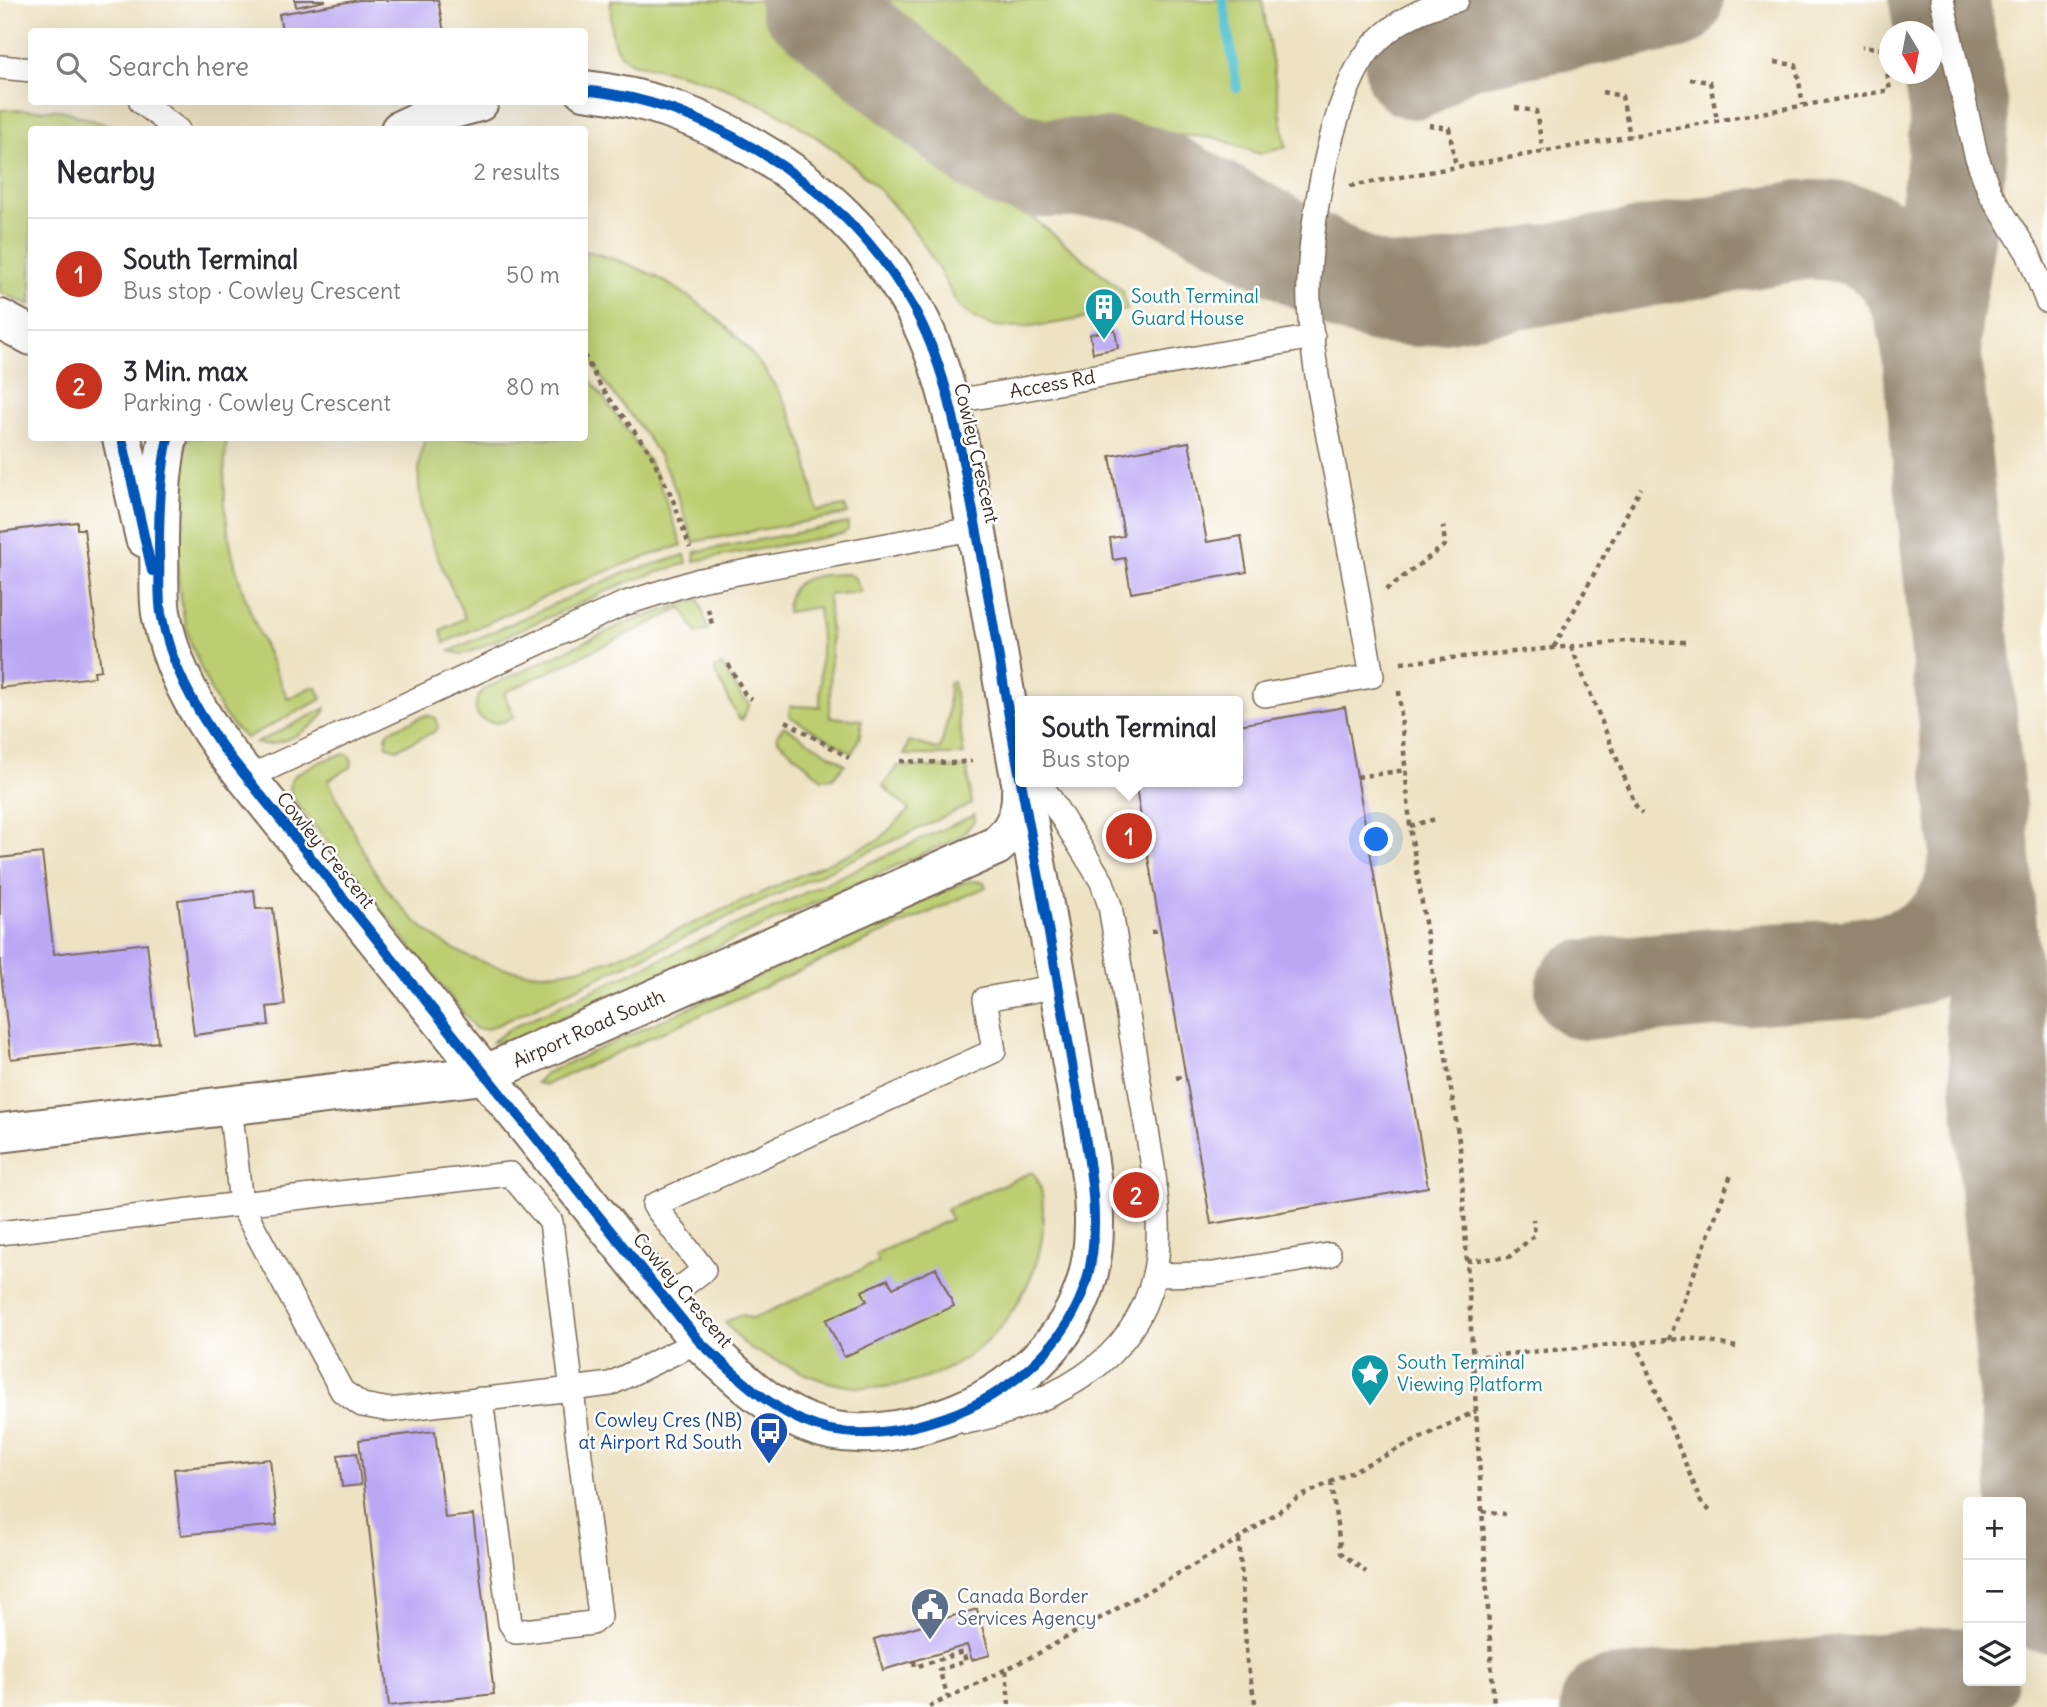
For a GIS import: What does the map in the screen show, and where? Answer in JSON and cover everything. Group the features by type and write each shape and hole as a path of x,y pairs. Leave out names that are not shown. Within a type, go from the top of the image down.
{"street":[{"name":"Cowley Crescent","path":"588,90 634,96 685,113 730,134 780,163 814,190 872,246 894,275 928,337 951,402 1015,737"},
{"path":"409,126 432,115 468,105"},
{"path":"0,317 28,320"},
{"path":"0,317 28,334"},
{"path":"123,441 161,612"},
{"name":"Cowley Crescent","path":"167,441 159,524 161,612 181,678 201,717 484,1075 699,1341 765,1399 819,1429 844,1433 890,1432 928,1423 962,1410 1013,1380 1050,1347 1076,1308 1085,1287 1093,1234 1089,1172 1059,986 1022,787"},
{"name":"Airport Road South","path":"0,1133 484,1075 996,846 1010,833 1020,811 1021,787"}],"lane":[{"path":"1265,695 1372,676 1321,399 1313,337 1309,303 1315,222 1322,180 1347,87 1370,49 1401,21 1436,5 1457,0"},
{"path":"1942,0 1976,155 1990,192 2028,253 2047,302"},
{"path":"0,67 28,70"},
{"path":"145,105 173,126"},
{"name":"Access Rd","path":"951,402 1313,337"},
{"path":"247,778 603,613 660,590 757,568 977,528"},
{"name":"Cowley Crescent","path":"890,1432 986,1418 1044,1398 1078,1381 1106,1359 1125,1338 1141,1310 1154,1275 1158,1208 1110,906 1102,882 1043,787"},
{"path":"666,1299 704,1270 654,1205 994,1051 985,999 1059,986"},
{"path":"230,1105 241,1204 342,1391 362,1405 390,1410 610,1384 699,1341"},
{"path":"0,1233 510,1174 551,1222 600,1616 592,1623 516,1632 510,1623 481,1399"},
{"path":"1154,1275 1213,1274 1329,1255"}],"path":[{"path":"1349,187 1890,90 1883,50 1862,46"},
{"path":"1775,62 1796,65 1803,105"},
{"path":"1689,79 1710,82 1717,121"},
{"path":"1602,92 1622,96 1630,136"},
{"path":"1516,108 1536,111 1543,151"},
{"path":"1429,125 1449,128 1456,167"},
{"path":"588,363 601,387 649,451 672,497 690,548"},
{"path":"1554,648 1641,488"},
{"path":"1382,578 1384,592 1446,545 1443,526"},
{"path":"705,597 713,628"},
{"path":"1397,663 1625,640 1686,642"},
{"path":"1571,646 1636,806 1642,813"},
{"path":"728,664 745,694 752,699"},
{"path":"1399,690 1410,826 1460,1147 1494,1707"},
{"path":"786,721 849,758"},
{"path":"900,761 972,761"},
{"path":"1357,778 1405,770"},
{"path":"1410,826 1439,818"},
{"path":"1151,932 1160,930"},
{"path":"1176,1078 1186,1076"},
{"path":"1669,1340 1732,1172"},
{"path":"1467,1261 1509,1257 1535,1235 1533,1219"},
{"path":"1473,1357 1691,1338 1736,1347"},
{"path":"1636,1342 1701,1502 1711,1512"},
{"path":"929,1707 1006,1670 1239,1539 1298,1498 1476,1411"},
{"path":"1331,1482 1341,1553 1366,1572"},
{"path":"1482,1511 1505,1514"},
{"path":"1239,1539 1247,1662 1256,1707"},
{"path":"914,1661 915,1667 963,1652 966,1661 939,1670 948,1697"},
{"path":"1006,1670 1009,1704"}],"green space":[{"path":"611,0 765,0 1123,291 1127,310 1037,326 1001,327 976,319 959,307 923,244 889,200 843,157 818,138 763,105 734,92 705,81 632,63 624,58 612,36"},
{"path":"846,0 1262,0 1286,147 1259,154 1217,138 1162,134 1010,146"},
{"path":"0,110 61,110 110,126 28,126 28,304 0,292"},
{"path":"588,252 650,274 681,291 735,336 758,362 778,391 794,422 805,455 817,511 845,506 848,514 693,542 664,464 606,384 588,351"},
{"path":"588,376 648,460 682,545 591,578 444,643 441,630 465,618 428,530 419,485 424,441 588,441"},
{"path":"186,441 227,441 225,509 237,573 247,603 288,699 311,687 317,688 322,699 246,738 225,716 210,690 187,631 179,584 176,534 182,461"},
{"path":"848,523 848,530 842,534 694,561 695,552"},
{"path":"685,555 687,563 625,583 468,653 450,651 621,574"},
{"path":"848,574 855,578 861,592 828,595 831,641 830,717 862,720 860,736 852,753 789,716 790,706 820,707 821,640 818,607 787,612 792,590 806,579 815,576"},
{"path":"699,599 708,630 697,634 682,608 504,693 514,718 494,722 484,720 477,713 476,703 486,688 628,622"},
{"path":"722,665 742,698 750,703 742,720 738,718 714,669"},
{"path":"953,681 964,755 904,755 909,741 940,750 948,718 949,683"},
{"path":"326,708 316,722 296,735 274,743 256,743"},
{"path":"426,715 436,718 438,728 434,732 397,749 387,746 386,736 389,731"},
{"path":"784,726 845,764 833,778 822,779 778,740 777,735"},
{"path":"347,754 352,760 351,767 328,780 364,853 393,897 428,932 448,945 469,957 516,971 551,973 611,960 879,840 909,810 883,786 897,766 967,768 972,804 499,1024 486,1029 476,1029 294,799 290,785 295,775 318,763"},
{"path":"974,815 975,820 955,839 510,1041 492,1042 509,1029"},
{"path":"970,881 984,882 986,887 545,1085 536,1083 546,1073"},
{"path":"1032,1172 1042,1193 1043,1227 1038,1256 1028,1284 1007,1318 988,1340 965,1359 939,1373 912,1382 883,1387 854,1387 825,1381 751,1349 725,1322 742,1314 752,1319 878,1262 875,1254 951,1219 946,1209"}],"building":[{"path":"295,0 325,0 325,1 296,7"},
{"path":"359,0 438,0 443,28 281,28 279,14"},
{"name":"South Terminal Guard House","path":"1115,330 1118,348 1093,353 1090,334"},
{"path":"1189,442 1207,542 1241,536 1247,572 1131,593 1125,558 1113,560 1110,538 1124,536 1110,456"},
{"path":"77,522 77,529 84,529 101,670 94,671 95,677 0,688 0,532"},
{"path":"1345,707 1428,1187 1211,1224 1136,787 1243,787 1243,724"},
{"path":"42,853 54,954 147,943 158,1042 11,1059 0,965 0,858"},
{"path":"254,890 256,909 273,908 285,1005 267,1007 269,1025 194,1035 178,900"},
{"path":"936,1268 954,1306 844,1357 826,1320 867,1301 862,1291 888,1279 893,1288"},
{"path":"435,1431 445,1518 473,1515 494,1694 389,1706 359,1440"},
{"path":"357,1453 361,1485 342,1487 338,1455"},
{"path":"270,1459 277,1525 181,1535 174,1469"},
{"name":"Canada Border Services Agency","path":"977,1609 990,1655 972,1660 967,1645 883,1670 874,1639"}],"waterway":[{"path":"1223,0 1237,88"}],"taxiway":[{"path":"809,0 986,145 1009,159 1039,168 1113,168 1144,175 1163,182 1354,285 1382,294 1418,297 1802,230 1830,231 1855,236 1876,245 1893,258 1907,274 1918,295 1931,346"},
{"path":"1415,69 1436,53 1466,39 1673,0"},
{"path":"1939,0 1959,122 1957,159 1932,321 1931,346 1980,847 2047,1603"},
{"path":"1585,990 1836,970 1902,959 1938,941 1957,921 1974,887 1980,847"},
{"path":"1610,1707 1944,1677 1963,1678"}],"cycle path":[{"path":"588,90 631,98 674,110 757,150 803,181 845,217 898,281 933,349 954,419 1015,749"},
{"path":"123,441 152,571"},
{"path":"167,441 160,507 161,613 177,667 212,733 699,1341 753,1390 804,1422 831,1430 861,1433 894,1430 933,1421 981,1402 1024,1372 1043,1354 1074,1313 1084,1289 1091,1263 1094,1235 1091,1177 1022,787"}],"place":[{"name":"South Terminal Guard House","path":"1104,341"},
{"name":"South Terminal","path":"1129,836"},
{"name":"3 Min. max","path":"1136,1195"},
{"name":"South Terminal Viewing Platform","path":"1370,1407"},
{"name":"Cowley Cres (NB) at Airport Rd South","path":"769,1465"},
{"name":"Canada Border Services Agency","path":"930,1641"}]}
